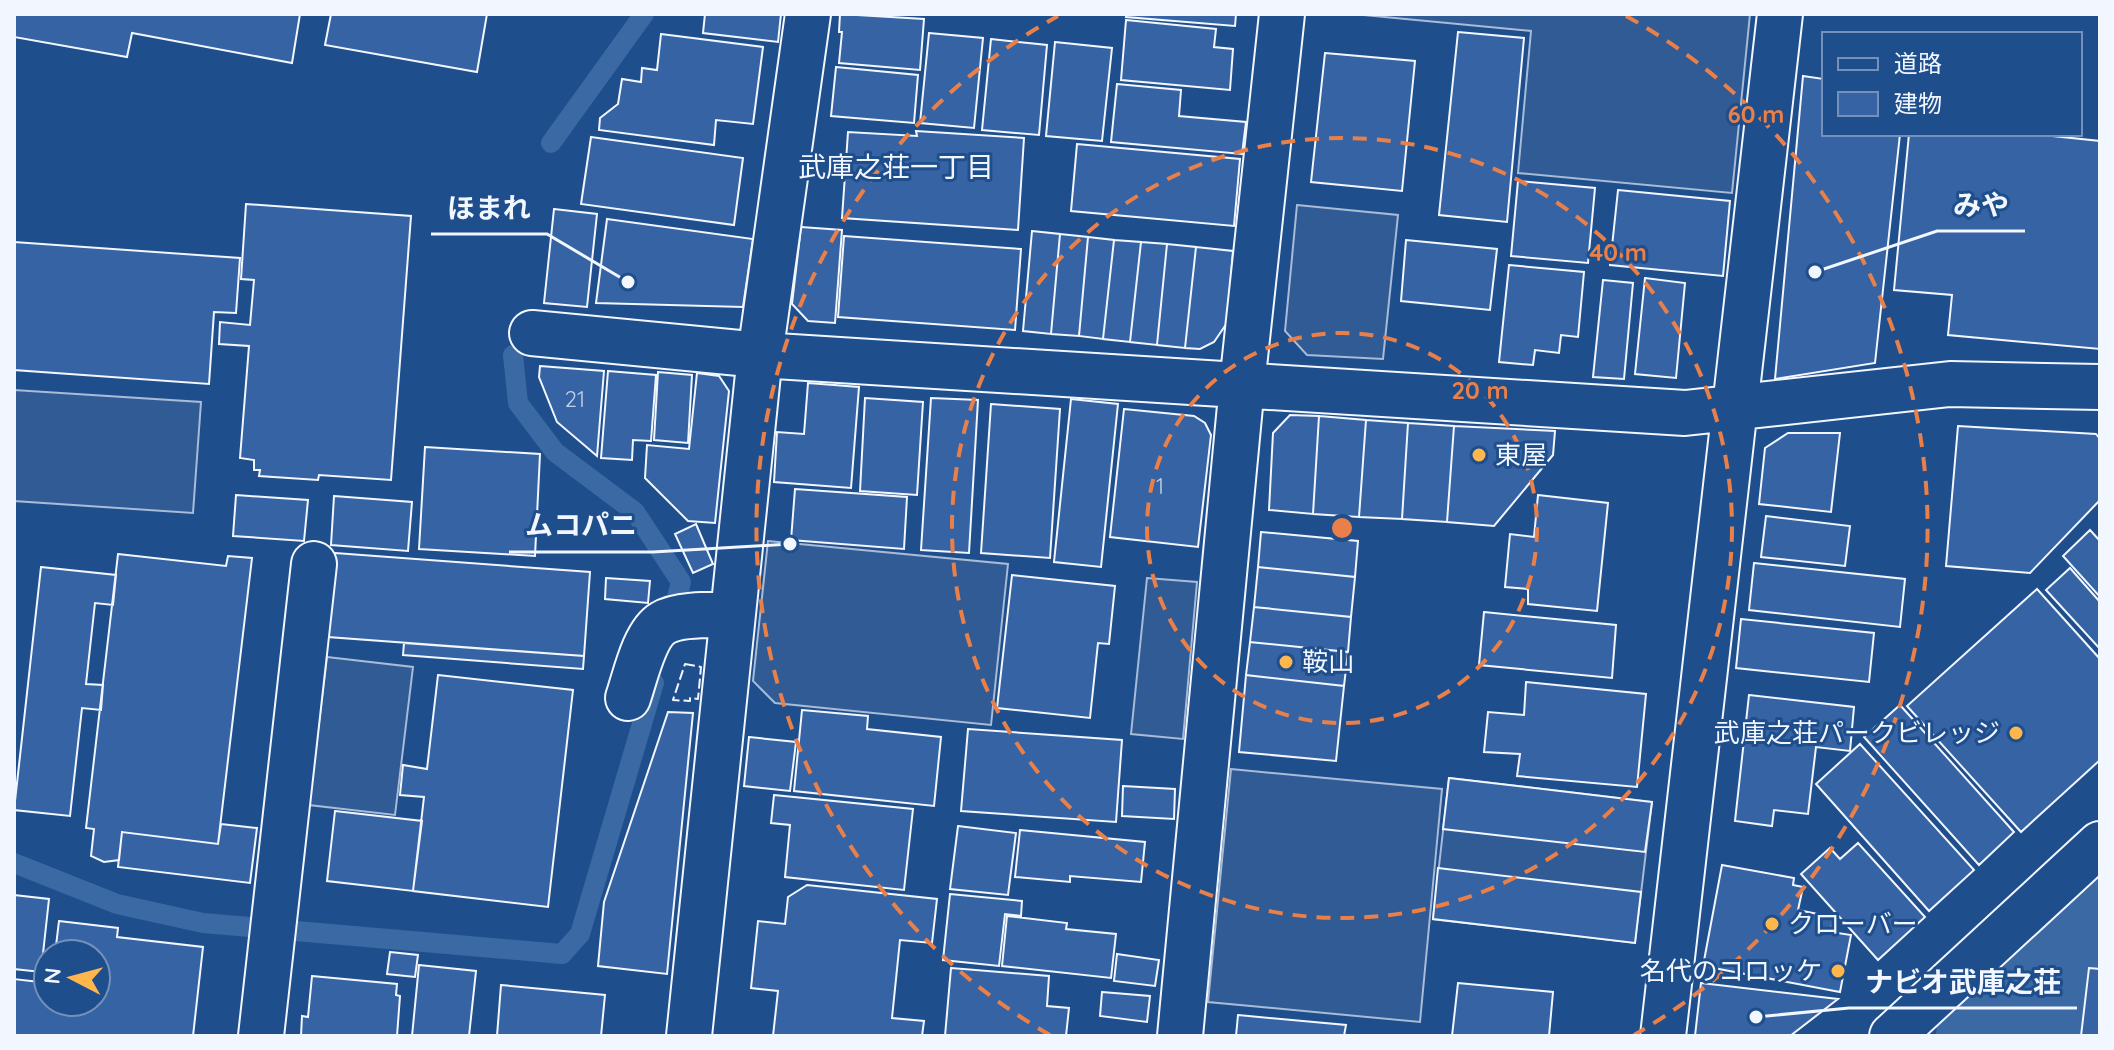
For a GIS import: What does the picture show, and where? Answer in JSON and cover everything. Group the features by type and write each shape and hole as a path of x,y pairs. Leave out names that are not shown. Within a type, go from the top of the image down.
{"street":[{"path":"689,1036 696,618 760,355 808,14"},
{"path":"1180,1036 1242,385 1282,14"},
{"path":"1663,1036 1780,14"},
{"path":"532,333 760,355 1685,413 1950,384 2100,387"},
{"path":"261,1036 314,564"},
{"path":"628,698 647,642 696,618"},
{"path":"1892,1036 2100,844"}],"shaded area":[{"path":"1353,14 1750,14 1732,193 1518,173 1531,31"},
{"path":"1297,205 1398,215 1383,359 1307,355 1285,331"},
{"path":"14,390 201,402 193,513 14,501"},
{"path":"768,541 1008,564 991,725 775,703 753,681"},
{"path":"1147,578 1197,582 1183,739 1131,734"},
{"path":"327,657 413,667 395,815 309,805"},
{"path":"1231,769 1442,789 1420,1022 1208,1002"},
{"path":"1449,778 1652,802 1635,943 1433,919"}],"building":[{"path":"14,14 300,14 292,63 132,33 127,57 14,37"},
{"path":"331,14 487,14 477,72 325,45"},
{"path":"705,14 781,14 778,42 703,33"},
{"path":"840,14 924,19 920,70 839,63"},
{"path":"1127,14 1236,14 1235,26 1126,17"},
{"path":"1126,20 1216,29 1214,47 1233,49 1230,90 1121,80"},
{"path":"1458,32 1524,38 1507,222 1439,215"},
{"path":"929,33 983,38 974,128 920,123"},
{"path":"661,34 763,47 753,124 716,120 714,145 599,130 600,118 618,104 622,79 641,82 642,68 657,70"},
{"path":"991,39 1047,45 1039,135 982,130"},
{"path":"1055,42 1112,48 1102,141 1046,136"},
{"path":"1325,53 1415,61 1402,191 1311,182"},
{"path":"836,67 918,75 914,123 831,116"},
{"path":"1803,76 1822,79 1822,136 1900,136 1875,363 1775,379"},
{"path":"1117,84 1181,90 1179,116 1246,122 1242,154 1111,142"},
{"path":"916,131 1024,138 1018,230 842,218 848,132 917,136"},
{"path":"1909,136 2052,136 2100,141 2100,349 1948,335 1952,295 1894,290"},
{"path":"591,137 743,158 734,225 581,204"},
{"path":"1077,144 1240,159 1234,226 1071,211"},
{"path":"1518,181 1595,188 1588,263 1511,256"},
{"path":"1618,190 1730,201 1723,276 1610,265"},
{"path":"246,204 411,216 391,480 319,475 318,480 259,476 260,470 254,470 254,460 240,458 249,346 219,344 220,322 250,325 254,280 241,279"},
{"path":"554,209 597,214 587,307 544,303"},
{"path":"607,219 753,239 743,307 596,303"},
{"path":"801,227 842,230 835,323 808,321 792,304"},
{"path":"1032,231 1060,234 1051,334 1023,331"},
{"path":"1060,234 1088,237 1079,336 1051,334"},
{"path":"844,236 1021,249 1015,330 838,317"},
{"path":"1088,237 1114,240 1103,339 1079,336"},
{"path":"1114,240 1141,242 1130,342 1103,339"},
{"path":"1406,240 1497,249 1490,310 1401,301"},
{"path":"14,242 240,258 236,313 214,312 209,384 14,370"},
{"path":"1141,242 1167,244 1157,345 1130,342"},
{"path":"1167,244 1196,247 1185,348 1157,345"},
{"path":"1196,247 1233,251 1227,323 1214,342 1200,349 1185,348"},
{"path":"1509,265 1584,272 1578,337 1561,335 1559,353 1535,350 1533,365 1499,362"},
{"path":"1645,278 1685,283 1676,378 1635,374"},
{"path":"1603,280 1633,283 1624,379 1593,377"},
{"path":"540,366 604,371 597,456 557,422 539,377"},
{"path":"608,371 656,375 651,441 633,440 632,460 601,458"},
{"path":"658,372 692,375 688,443 654,440"},
{"path":"697,373 719,376 729,391 715,523 688,521 645,478 647,445 689,449"},
{"path":"808,383 859,387 851,488 774,482 777,432 804,434"},
{"path":"865,398 923,402 917,495 860,491"},
{"path":"931,398 978,400 969,553 921,550"},
{"path":"1071,399 1118,404 1101,567 1054,562"},
{"path":"991,404 1060,409 1050,558 981,553"},
{"path":"1124,409 1194,416 1205,423 1211,435 1198,547 1110,537"},
{"path":"1290,415 1319,416 1313,514 1269,510 1273,433"},
{"path":"1319,416 1366,420 1359,517 1313,514"},
{"path":"1366,420 1408,423 1402,519 1359,517"},
{"path":"1408,423 1454,426 1447,522 1402,519"},
{"path":"1454,426 1555,431 1553,455 1494,526 1447,522"},
{"path":"1958,426 2096,434 2100,439 2100,500 2030,573 1946,566"},
{"path":"1788,433 1840,433 1831,512 1759,504 1765,448"},
{"path":"425,447 540,454 535,556 419,549"},
{"path":"795,489 907,497 904,549 791,540"},
{"path":"236,495 308,500 304,541 233,536"},
{"path":"1538,495 1608,503 1597,611 1528,604 1528,589 1505,587 1510,534 1534,537"},
{"path":"334,496 412,502 408,551 331,545"},
{"path":"1766,516 1850,526 1845,566 1761,557"},
{"path":"696,524 713,564 693,573 675,534"},
{"path":"2090,530 2100,541 2100,597 2063,556"},
{"path":"1261,532 1358,541 1355,577 1258,567"},
{"path":"335,553 590,572 584,656 328,637"},
{"path":"118,554 226,566 228,556 252,558 218,844 122,832 119,860 104,862 91,856 94,829 86,828"},
{"path":"1754,563 1905,579 1900,627 1749,610"},
{"path":"41,567 116,575 113,605 95,603 86,684 103,685 101,710 82,708 70,816 14,810"},
{"path":"1258,567 1355,577 1351,617 1254,607"},
{"path":"2070,568 2100,602 2100,649 2046,590"},
{"path":"1012,575 1115,586 1109,644 1098,643 1090,718 997,708"},
{"path":"606,578 650,581 648,603 605,599"},
{"name":"武庫之荘パークビレッジ","path":"2037,589 2100,659 2100,760 2021,832 1907,706"},
{"path":"1254,607 1351,617 1348,652 1250,642"},
{"path":"1484,612 1616,625 1612,678 1479,665"},
{"path":"1741,619 1874,633 1869,682 1736,668"},
{"path":"1250,642 1348,652 1344,686 1246,675"},
{"path":"404,643 584,656 583,669 403,655"},
{"path":"438,675 573,690 548,907 413,891 424,797 400,795 403,765 427,769"},
{"path":"1246,675 1344,686 1336,761 1239,752"},
{"path":"1526,682 1646,694 1637,787 1517,776 1520,754 1484,752 1488,712 1524,715"},
{"path":"1749,695 1854,707 1850,751 1816,747 1808,814 1774,810 1772,826 1735,821"},
{"path":"1900,705 2014,832 1979,865 1864,737"},
{"path":"802,710 868,716 867,729 941,737 934,806 794,791"},
{"path":"668,712 693,713 667,974 598,966 604,902"},
{"path":"968,729 1122,740 1116,822 961,811"},
{"path":"749,737 796,742 790,791 744,786"},
{"path":"1860,744 1974,870 1929,911 1816,784"},
{"path":"1449,778 1652,802 1645,852 1443,829"},
{"path":"1123,786 1175,789 1174,819 1122,816"},
{"path":"774,795 913,809 904,890 785,877 790,825 771,823"},
{"path":"335,811 422,821 413,891 327,881"},
{"path":"221,824 257,828 250,883 118,867 122,832 218,844"},
{"path":"958,826 1016,833 1008,895 950,889"},
{"path":"1020,830 1145,842 1141,882 1070,876 1070,882 1015,877"},
{"path":"1858,843 1925,917 1878,960 1801,874 1830,848 1840,859"},
{"name":"クローバー","path":"1722,865 1794,878 1793,885 1803,887 1798,910 1833,917 1831,932 1851,935 1840,992 1703,966"},
{"path":"1438,868 1641,892 1635,943 1433,919"},
{"path":"807,885 937,899 932,943 900,940 892,1018 924,1021 922,1036 773,1036 778,991 751,988 758,921 785,924 788,897"},
{"path":"950,894 1022,901 1021,916 1005,914 999,966 943,960"},
{"path":"14,895 49,899 45,938 32,938 32,971 14,969"},
{"path":"1007,916 1067,923 1066,929 1116,934 1111,978 1002,966"},
{"path":"59,921 118,928 117,937 203,947 193,1036 14,1036 14,979 32,981 32,1018 112,1018 112,938 57,938"},
{"path":"390,952 418,955 415,977 387,974"},
{"path":"1117,954 1159,960 1155,986 1114,981"},
{"path":"419,965 476,971 469,1036 412,1036"},
{"path":"951,968 1049,976 1047,1006 1069,1008 1066,1036 945,1036"},
{"path":"2089,968 2100,969 2100,1036 2081,1036"},
{"path":"312,976 397,984 396,995 400,996 397,1036 301,1036 302,1016 308,1017"},
{"path":"1458,983 1553,992 1549,1036 1452,1036"},
{"path":"1701,983 1838,999 1790,1036 1695,1036"},
{"path":"501,985 605,995 601,1036 497,1036"},
{"path":"1102,992 1150,996 1147,1022 1100,1016"},
{"path":"1238,1015 1346,1025 1344,1036 1236,1036"}],"waterway":[{"path":"551,143 644,14"},
{"path":"513,355 518,403 555,452 635,512 681,582 671,621"},
{"path":"14,863 117,904 203,923 562,954 580,934 654,683"},
{"path":"1995,1036 2100,936"}],"fence":[{"path":"685,664 701,667 698,699 673,700 685,664"}],"place":[{"name":"みや","path":"1815,272"},
{"name":"ほまれ","path":"628,282"},
{"name":"東屋","path":"1479,455"},
{"name":"ムコパニ","path":"790,544"},
{"name":"鞍山","path":"1286,662"},
{"name":"武庫之荘パークビレッジ","path":"2016,733"},
{"name":"クローバー","path":"1772,924"},
{"name":"名代のコロッケ","path":"1838,971"},
{"name":"ナビオ武庫之荘","path":"1756,1017"}],"district":[{"name":"武庫之荘一丁目","path":"896,167"}]}
